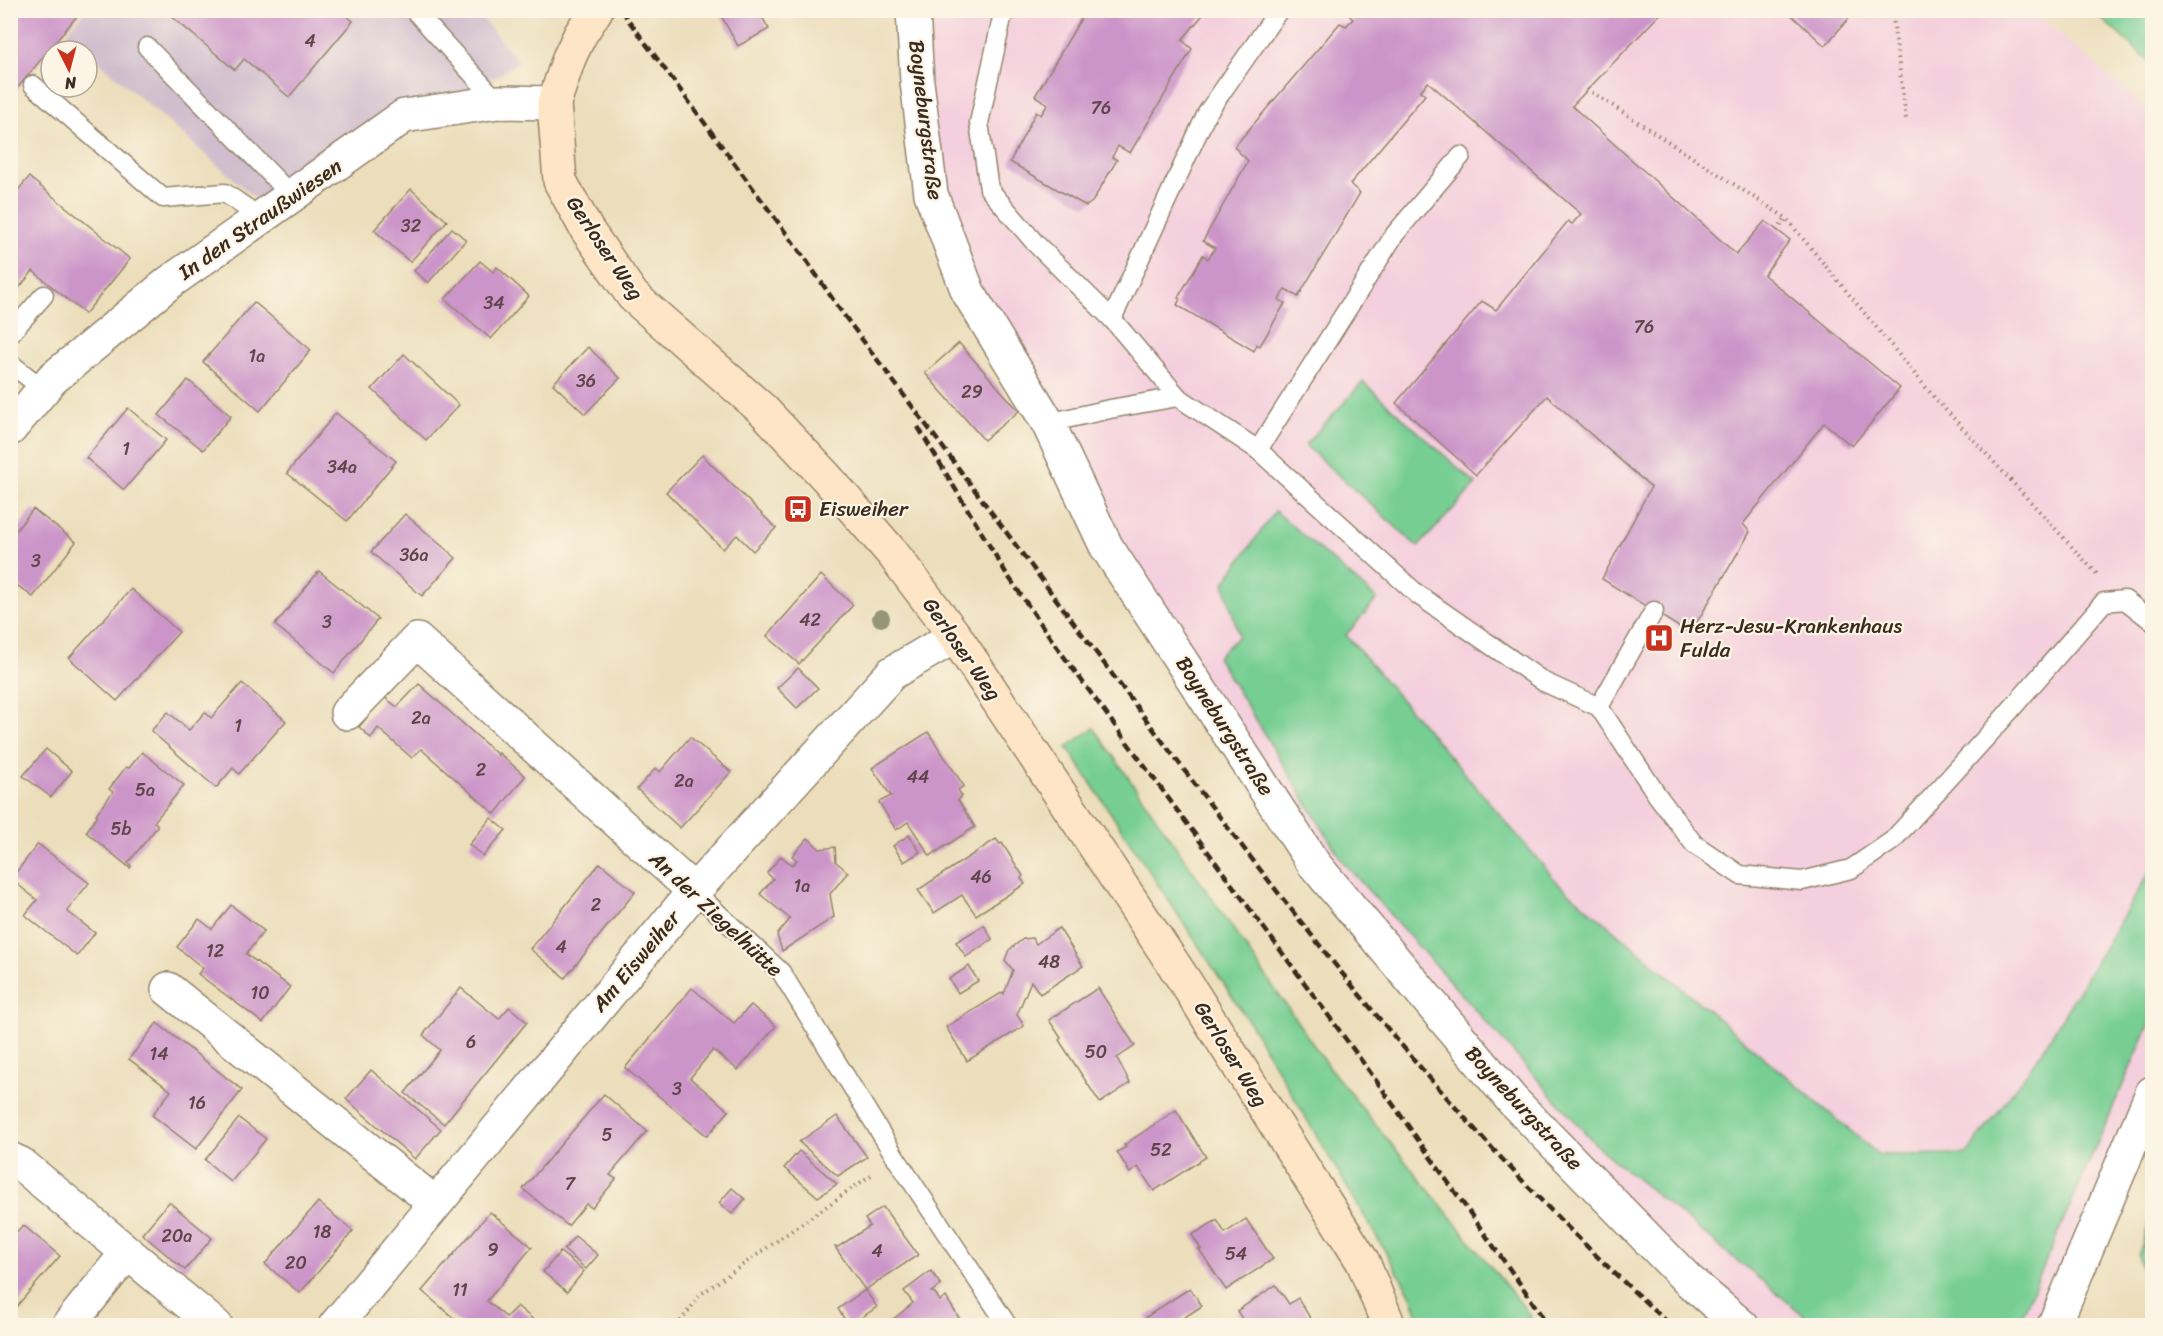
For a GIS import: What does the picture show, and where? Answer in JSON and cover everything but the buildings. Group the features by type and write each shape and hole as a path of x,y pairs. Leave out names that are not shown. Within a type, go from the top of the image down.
{"street":[{"name":"Gerloser Weg","path":"596,10 569,58 554,103 560,181 587,230 633,296 771,418 826,477 886,545 955,636 1186,983 1363,1262 1389,1326"},
{"name":"Boyneburgstraße","path":"913,10 917,82 931,194 968,292 1048,423 1106,546 1314,864 1513,1101 1688,1281 1742,1326"},
{"name":"In den Straußwiesen","path":"10,429 52,379 170,282 404,116 498,102 554,103"},
{"name":"Am Eisweiher","path":"335,1326 694,891 892,673 955,636"},
{"name":"An der Ziegelhütte","path":"347,713 417,640 694,891"},
{"path":"168,989 435,1203"},
{"path":"2054,1326 2152,1093"},
{"path":"10,1159 21,1164 216,1326"},
{"path":"68,1326 128,1253"}],"lane":[{"path":"414,10 498,102"},
{"path":"1006,10 979,123 989,189 1036,244 1112,319 1178,397 1258,450 1417,594 1544,682 1599,707 1657,795 1694,844 1740,875 1802,881 1851,869 1892,841 2000,722 2104,602 2125,600 2152,621"},
{"path":"1112,319 1207,113 1279,10"},
{"path":"147,47 292,196"},
{"path":"33,85 164,198 225,193 261,218"},
{"path":"1258,450 1395,234 1461,156"},
{"path":"10,334 44,295"},
{"path":"10,363 43,389"},
{"path":"1048,423 1178,397"},
{"path":"1599,707 1654,611"},
{"name":"An der Ziegelhütte","path":"694,891 781,972 896,1158 1008,1326"}],"path":[{"path":"1892,10 1906,119"},
{"path":"1587,89 1786,218 1933,396 2103,580 2104,602"},
{"path":"1777,231 1786,218"},
{"path":"677,1326 701,1294 896,1158"}],"shaded area":[{"path":"86,11 476,11 519,62 277,217 99,62 99,39 73,39 66,33"},
{"name":"Herz-Jesu-Krankenhaus Fulda","path":"913,11 2033,11 2152,113 2152,1093 2054,1325 1742,1325 1410,980 1106,546 931,194"}],"green space":[{"path":"2093,11 2152,11 2152,64"},
{"path":"1363,382 1476,484 1418,547 1305,445"},
{"path":"1275,511 1377,599 1346,635 1558,883 1879,1155 1967,1154 2041,1053 2152,868 2152,1018 2018,1325 1816,1325 1599,1148 1343,862 1217,657 1239,636 1224,583"},
{"path":"1094,728 1328,1066 1526,1310 1535,1325 1421,1325 1411,1295 1251,1025 1067,747"},
{"path":"2152,1215 2152,1300 2138,1256"}],"railway":[{"path":"621,10 806,260 843,314 1292,911 1411,1056 1473,1127 1537,1196 1672,1326"},
{"path":"918,427 1006,573 1054,643 1370,1072 1548,1326"}],"place":[{"name":"Eisweiher","path":"798,509"},
{"name":"Herz-Jesu-Krankenhaus Fulda","path":"1659,638"}]}
